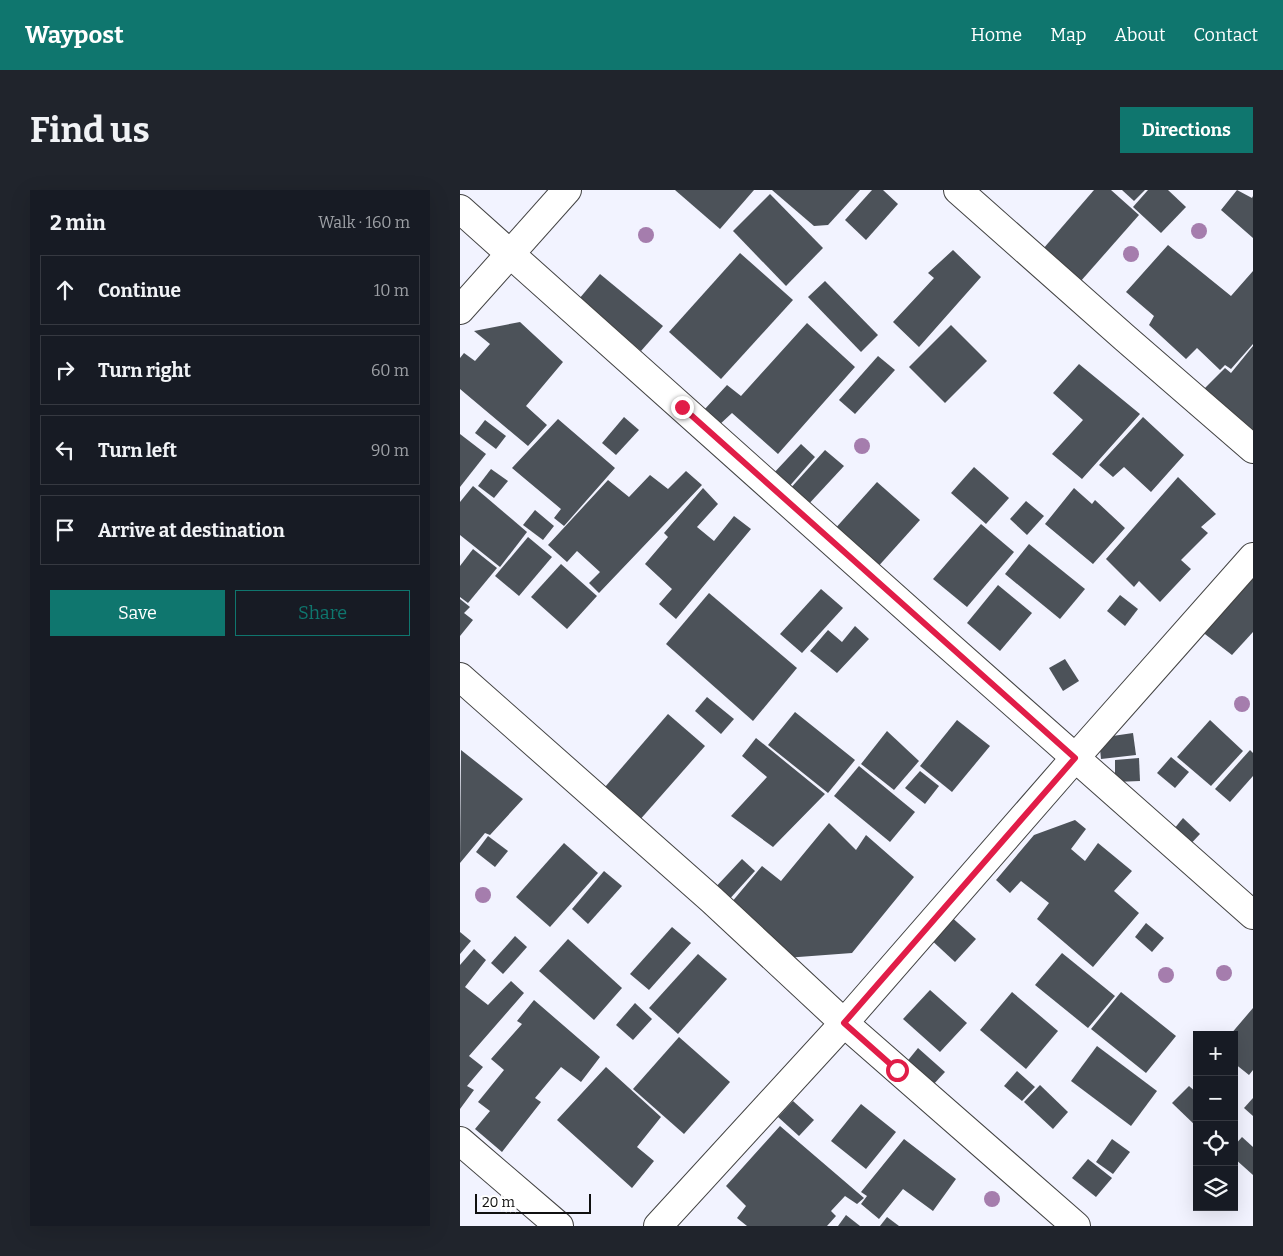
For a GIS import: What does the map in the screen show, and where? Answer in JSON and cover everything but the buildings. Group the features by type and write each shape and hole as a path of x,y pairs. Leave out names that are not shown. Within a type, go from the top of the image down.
{"street":[{"path":"460,310 567,190"},
{"path":"958,190 1253,449"},
{"path":"460,209 1253,915"},
{"path":"658,1226 844,1023 1253,557"},
{"path":"460,677 712,900 844,1023 1076,1226"},
{"path":"460,1141 558,1226"}],"route":[{"path":"682,407 1075,758 844,1023 897,1070"}]}
